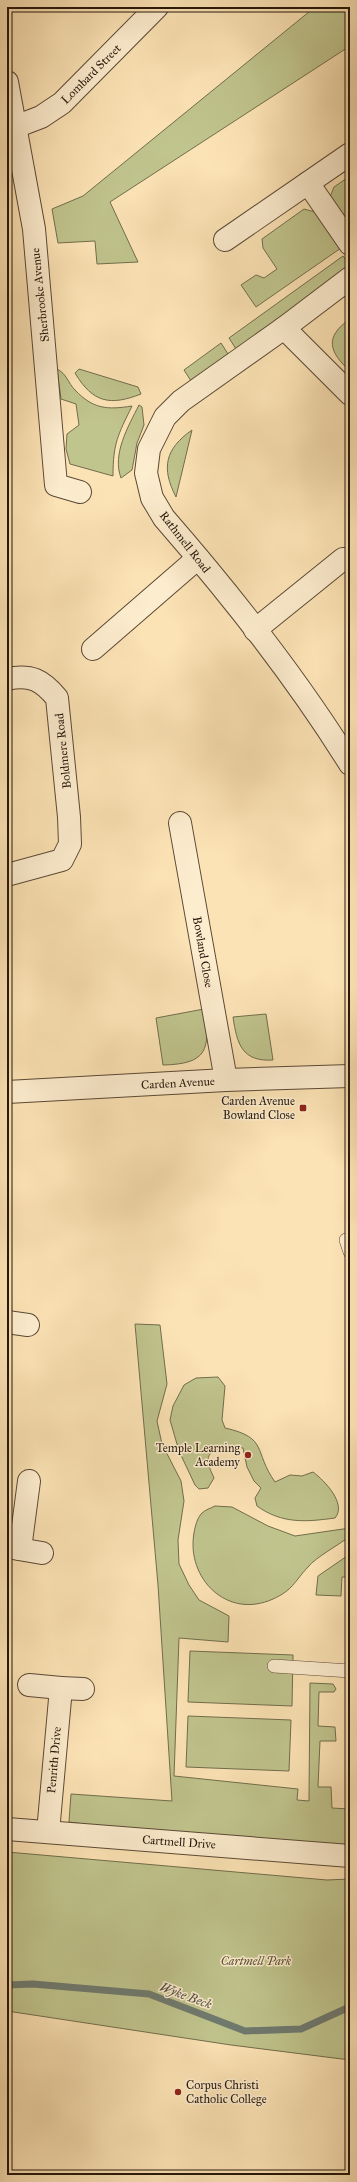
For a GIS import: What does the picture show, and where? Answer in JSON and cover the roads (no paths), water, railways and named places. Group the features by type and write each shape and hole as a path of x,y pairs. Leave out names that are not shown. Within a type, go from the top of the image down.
{"street":[{"name":"Lombard Street","path":"11,129 41,117 62,103 157,7"},
{"name":"Sherbrooke Avenue","path":"7,82 11,129 34,229 56,485 80,492"},
{"path":"225,240 350,154"},
{"path":"308,183 350,244"},
{"name":"Rathmell Road","path":"350,278 284,328 181,402 165,417 149,449 146,473 152,498 164,518 255,630 330,732 350,764"},
{"path":"284,328 350,394"},
{"path":"92,649 198,558"},
{"path":"255,630 343,559"},
{"name":"Boldmere Road","path":"7,679 35,678 48,686 57,698 69,817 70,844 62,860 7,875"},
{"name":"Bowland Close","path":"180,823 226,1080"},
{"name":"Carden Avenue","path":"7,1092 226,1080 350,1076"},
{"path":"29,1481 14,1548 42,1553"},
{"path":"29,1685 83,1689"},
{"name":"Penrith Drive","path":"48,1832 61,1688"},
{"name":"Cartmell Drive","path":"7,1829 350,1856"}],"lane":[{"path":"274,1666 350,1671"}],"waterway":[{"name":"Wyke Beck","path":"7,1985 33,1984 149,1994 245,2031 301,2029 345,2009 350,2010"}],"place":[{"name":"Carden Avenue Bowland Close","path":"303,1108"},
{"name":"Temple Learning Academy","path":"248,1455"},
{"name":"Corpus Christi Catholic College","path":"178,2092"}],"park label":[{"name":"Cartmell Park","path":"256,1961"}]}
